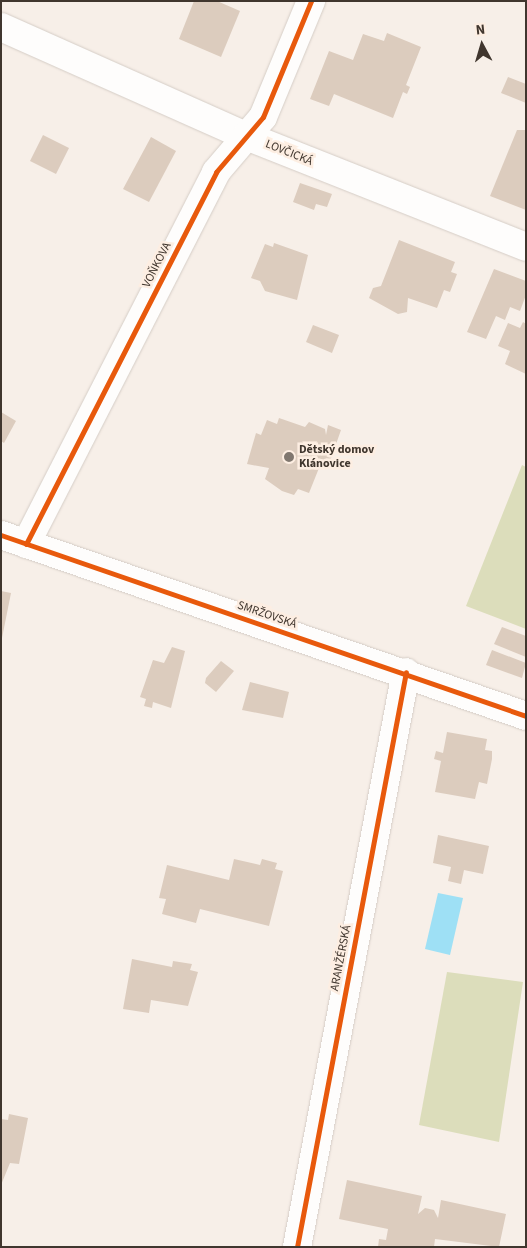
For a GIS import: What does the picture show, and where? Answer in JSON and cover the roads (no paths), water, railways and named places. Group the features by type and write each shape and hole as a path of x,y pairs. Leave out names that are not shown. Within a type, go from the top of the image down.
{"street":[{"name":"VOŇKOVA","path":"14,540 216,172 263,117 311,1"},
{"name":"LOVČICKÁ","path":"1,27 246,136 526,247"},
{"name":"SMRŽOVSKÁ","path":"14,540 406,672 526,716"},
{"name":"ARANŽÉRSKÁ","path":"296,1247 406,672"}],"water":[{"path":"438,893 463,898 450,955 425,949"}],"place":[{"name":"Dětský domov Klánovice","path":"289,457"}]}
